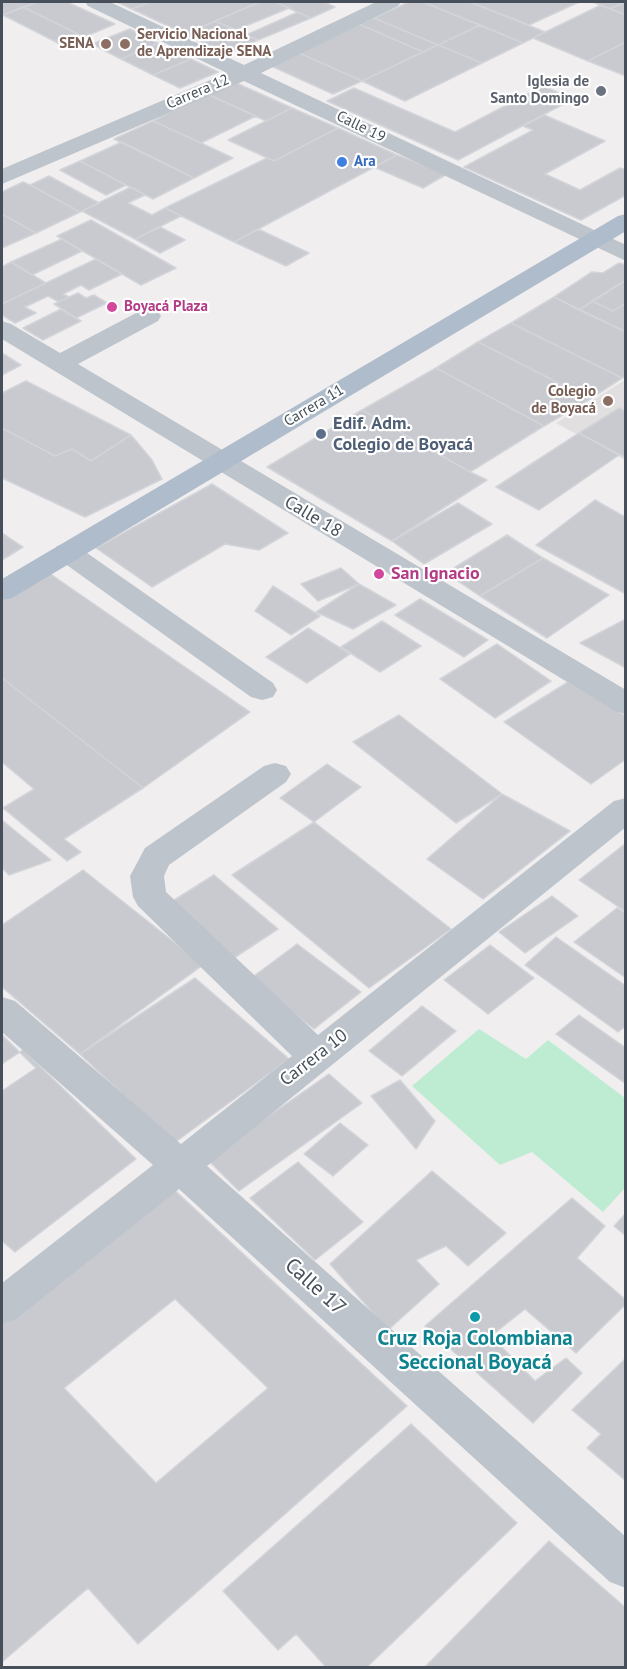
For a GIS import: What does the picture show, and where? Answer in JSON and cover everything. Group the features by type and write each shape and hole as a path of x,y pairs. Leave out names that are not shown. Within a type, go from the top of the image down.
{"main road":[{"name":"Carrera 11","path":"2,591 626,221"}],"street":[{"name":"Calle 19","path":"95,2 626,254"},
{"name":"Carrera 12","path":"2,177 246,72 391,2"},
{"path":"59,364 149,316"},
{"name":"Calle 18","path":"2,330 626,704"},
{"path":"67,552 262,690"},
{"path":"275,774 157,857 147,876 150,897 316,1057"},
{"name":"Carrera 10","path":"2,1306 626,809"},
{"name":"Calle 17","path":"2,1011 180,1166 626,1567"}],"shaded area":[{"name":"Colegio de Boyacá","path":"625,380 625,460 556,423"}],"green space":[{"path":"479,1029 526,1059 548,1040 625,1098 625,1188 603,1212 532,1152 500,1165 412,1086"}],"building":[{"path":"2,2 38,2 3,15"},
{"path":"38,2 67,2 115,24 84,37 23,7"},
{"path":"117,2 150,2 132,9"},
{"path":"150,2 260,2 185,34 132,9"},
{"path":"260,2 275,2 289,8 236,30 215,21"},
{"path":"275,2 324,2 335,7 311,18"},
{"path":"409,2 423,2 480,25 438,45 374,18"},
{"path":"423,2 470,2 545,32 523,43"},
{"path":"470,2 579,2 529,25"},
{"path":"593,2 624,2 610,9"},
{"path":"624,2 626,15 610,9"},
{"path":"601,5 626,15 626,42 588,61 533,38"},
{"path":"23,7 84,37 64,46 3,15"},
{"path":"298,12 311,18 258,40 246,35"},
{"path":"374,18 438,45 423,52 359,24"},
{"path":"215,21 258,40 227,54 185,34"},
{"path":"359,24 423,52 362,81 297,52"},
{"path":"480,25 523,43 482,63 438,45"},
{"name":"Servicio Nacional de Aprendizaje SENA","path":"130,29 158,43 121,59 92,44"},
{"path":"626,42 626,76 588,61"},
{"path":"158,43 191,59 153,75 121,59"},
{"path":"438,45 482,63 405,101 362,81"},
{"path":"297,52 362,81 333,94 269,65"},
{"path":"191,59 218,72 180,88 153,75"},
{"path":"234,82 292,108 266,121 207,94"},
{"path":"543,86 573,99 458,160 327,101 354,88 455,132"},
{"path":"207,94 256,116 201,143 153,121"},
{"path":"292,108 338,128 274,161 228,140"},
{"path":"544,115 605,141 545,174 580,190 620,168 626,170 626,195 581,220 464,167 533,130 523,126"},
{"path":"153,121 233,158 194,178 114,139"},
{"path":"338,128 397,155 234,242 165,208 267,158 274,161"},
{"path":"122,142 194,178 153,199 80,161"},
{"path":"397,155 447,174 423,188 374,167"},
{"path":"80,161 126,185 106,195 60,170"},
{"path":"49,176 99,203 80,212 30,185"},
{"path":"23,182 80,212 36,233 2,214 2,192"},
{"path":"131,187 145,195 128,203 152,215 165,208 181,216 135,239 82,211"},
{"path":"2,214 36,233 2,248"},
{"path":"91,220 176,268 141,285 57,236"},
{"path":"160,227 185,240 160,253 135,239"},
{"path":"258,229 309,253 286,266 234,242"},
{"path":"62,239 82,251 32,275 11,262"},
{"path":"96,259 122,274 89,290 81,285 63,294 69,297 59,302 48,296 25,307 36,313 15,323 2,315 2,304"},
{"path":"11,262 46,283 2,304 2,267"},
{"path":"619,263 626,265 626,280 579,310 554,297 592,272 603,273"},
{"path":"626,280 626,303 613,311 592,301"},
{"path":"78,293 86,298 94,295 107,303 76,318 54,304"},
{"path":"554,297 626,332 626,376 622,378 511,323"},
{"path":"592,301 613,311 626,303 626,332 579,310"},
{"path":"61,309 81,321 43,340 23,328"},
{"path":"511,323 622,378 590,399 478,342"},
{"path":"478,342 590,399 544,426 436,368"},
{"path":"2,353 21,365 2,375"},
{"path":"436,368 544,426 470,472 362,410"},
{"path":"26,381 131,435 91,461 72,449 55,456 2,428 2,393"},
{"path":"619,408 626,411 626,458 579,433"},
{"path":"362,410 487,480 392,541 267,467"},
{"path":"2,428 55,456 72,449 91,461 131,435 152,460 162,479 85,517 2,478"},
{"path":"579,433 619,455 539,510 496,487"},
{"path":"212,484 288,533 259,550 225,544 152,587 96,548"},
{"path":"595,500 623,516 626,515 626,594 536,545"},
{"path":"458,503 492,524 424,564 392,541"},
{"path":"2,533 23,547 2,560"},
{"path":"507,535 543,558 480,596 446,573"},
{"path":"543,558 609,595 547,638 480,596"},
{"path":"341,568 359,584 318,601 301,584"},
{"path":"49,573 250,712 143,788 2,678 2,599"},
{"path":"359,584 396,605 353,629 316,612"},
{"path":"273,586 320,616 291,635 255,611"},
{"path":"420,599 488,640 464,657 395,615"},
{"path":"626,619 626,668 580,643"},
{"path":"382,621 421,646 380,672 341,647"},
{"path":"308,628 350,654 307,683 266,657"},
{"path":"497,644 551,681 495,718 440,679"},
{"path":"2,678 143,788 64,839 81,852 67,861 3,808 34,789 2,762"},
{"path":"568,682 626,716 626,759 591,784 504,722"},
{"path":"399,715 502,794 456,823 353,742"},
{"path":"327,764 361,787 314,822 280,798"},
{"path":"502,794 570,831 483,899 427,859"},
{"path":"3,821 51,860 9,875 2,868"},
{"path":"314,822 451,929 369,988 232,875"},
{"path":"626,843 626,912 579,880"},
{"path":"83,870 203,965 80,1054 2,987 2,925"},
{"path":"214,875 278,929 234,958 171,902"},
{"path":"552,896 578,916 525,953 499,932"},
{"path":"617,908 626,913 626,978 574,942"},
{"path":"556,937 626,986 626,1026 618,1032 525,965"},
{"path":"297,944 361,992 314,1029 250,979"},
{"path":"490,945 534,978 488,1014 444,980"},
{"path":"195,978 289,1059 174,1143 80,1054"},
{"path":"422,1006 456,1031 402,1076 369,1051"},
{"path":"579,1015 626,1048 626,1084 556,1034"},
{"path":"2,1035 36,1068 2,1091"},
{"path":"23,1050 136,1159 15,1252 2,1241 2,1064"},
{"path":"329,1074 362,1103 239,1191 207,1159"},
{"path":"400,1080 435,1121 416,1149 371,1096"},
{"path":"340,1123 368,1145 333,1176 304,1154"},
{"path":"298,1162 363,1222 315,1260 250,1198"},
{"path":"432,1171 506,1233 468,1266 446,1246 416,1260 439,1284 388,1330 330,1264"},
{"path":"169,1185 407,1406 138,1644 88,1588 2,1662 2,1318"},
{"name":"Cruz Roja Colombiana Seccional Boyacá","path":"572,1198 605,1226 577,1258 626,1300 626,1304 576,1353 525,1309 491,1336 535,1381 566,1358 582,1373 533,1423 425,1326"},
{"path":"626,1213 626,1236 614,1226"},
{"path":"175,1299 268,1388 156,1483 64,1388"},
{"path":"626,1358 626,1481 587,1448 601,1434 572,1410"},
{"path":"411,1424 517,1523 366,1668 327,1668 296,1634 278,1650 223,1591"},
{"path":"549,1541 626,1608 626,1668 424,1668"}],"place":[{"name":"SENA","path":"106,44"},
{"name":"Servicio Nacional de Aprendizaje SENA","path":"125,44"},
{"name":"Iglesia de Santo Domingo","path":"601,91"},
{"name":"Ara","path":"342,162"},
{"name":"Boyacá Plaza","path":"112,307"},
{"name":"Colegio de Boyacá","path":"608,401"},
{"name":"Edif. Adm. Colegio de Boyacá","path":"321,434"},
{"name":"San Ignacio","path":"379,574"},
{"name":"Cruz Roja Colombiana Seccional Boyacá","path":"475,1317"}]}
